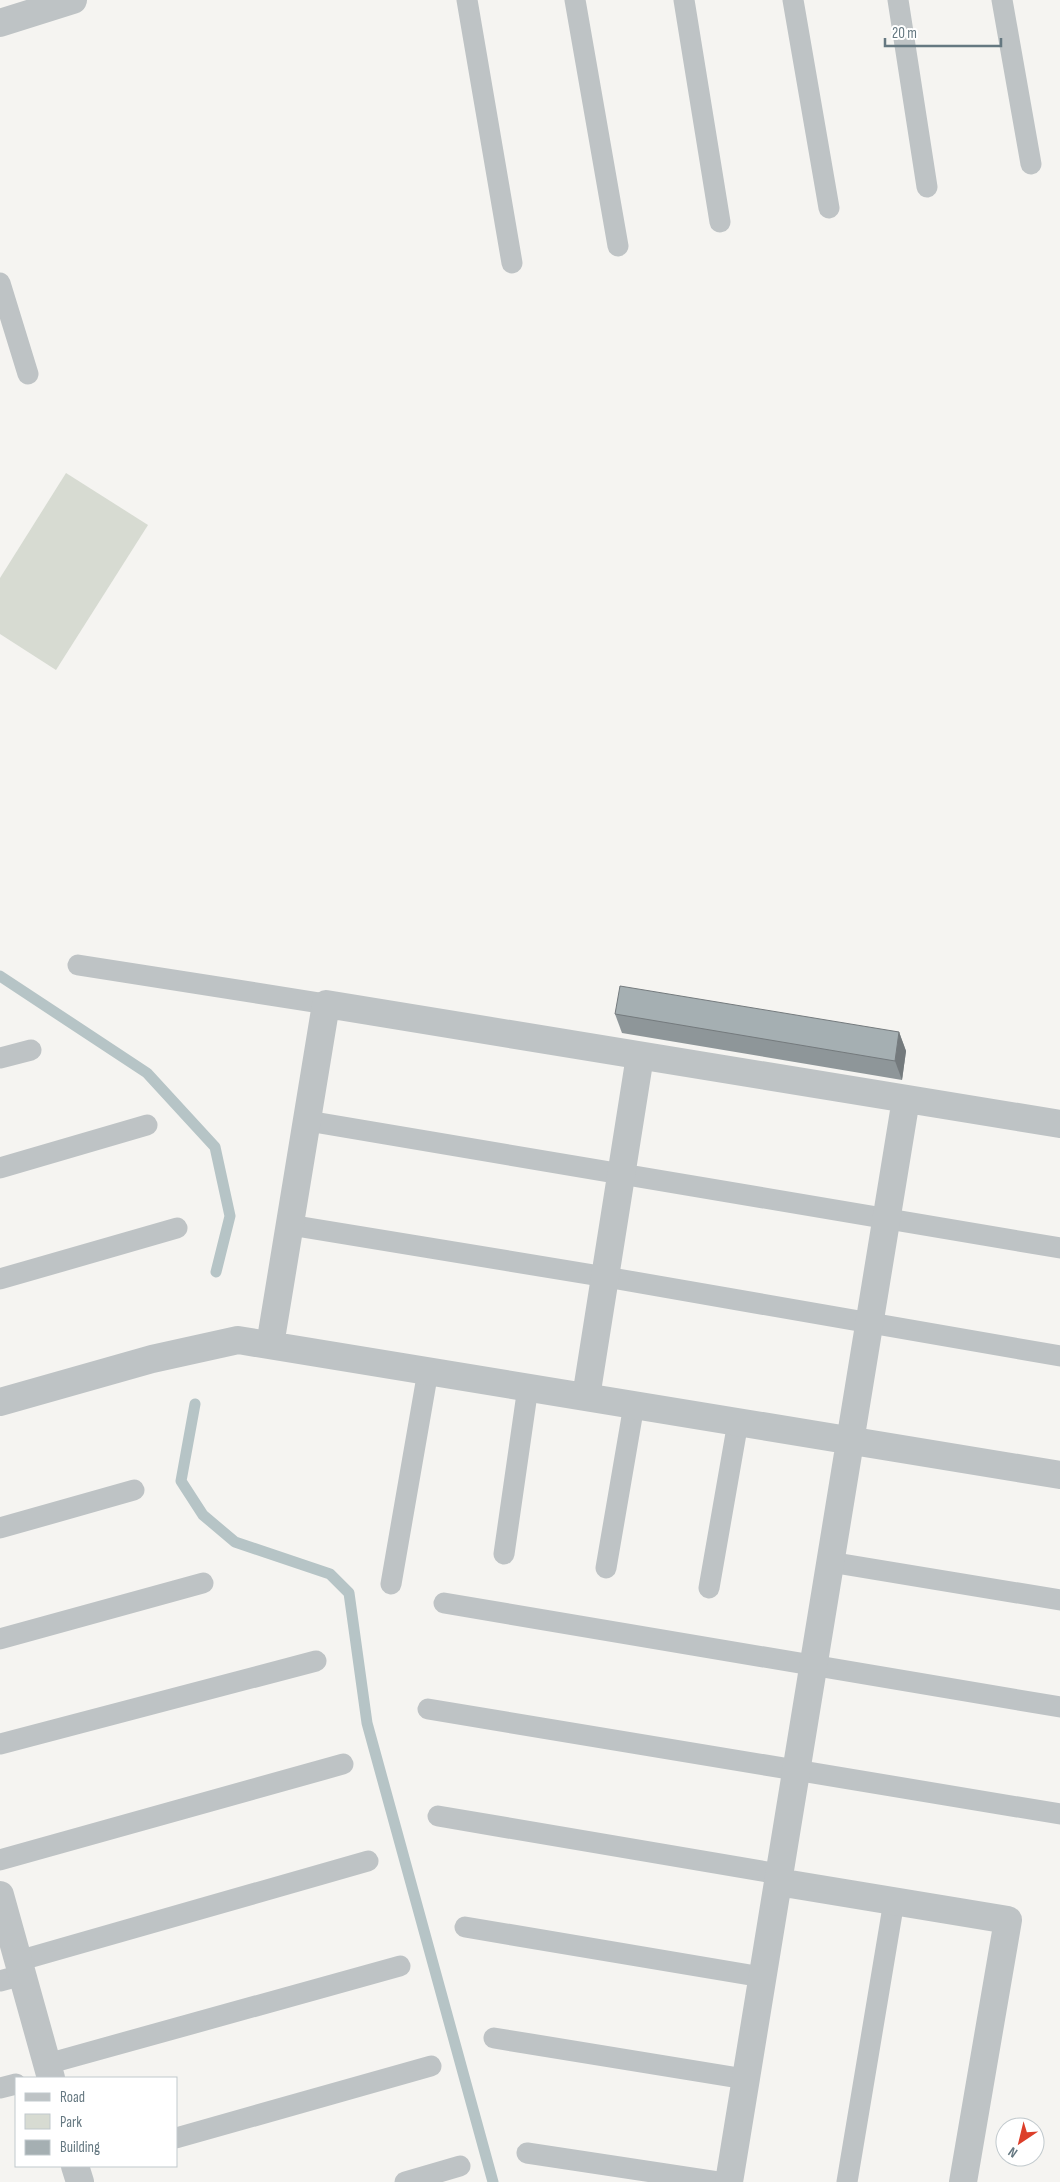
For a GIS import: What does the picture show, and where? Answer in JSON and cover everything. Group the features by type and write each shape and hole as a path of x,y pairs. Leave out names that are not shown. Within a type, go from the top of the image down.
{"street":[{"path":"0,23 73,0"},
{"path":"270,1345 326,1004 1060,1124"},
{"path":"586,1397 640,1056"},
{"path":"729,2182 906,1099"},
{"path":"0,1402 152,1359 238,1340 528,1386 1060,1475"},
{"path":"778,1878 894,1901 1008,1920 963,2182"},
{"path":"0,1895 14,1972 46,2074"}],"lane":[{"path":"467,0 512,263"},
{"path":"575,0 618,246"},
{"path":"684,0 720,222"},
{"path":"793,0 829,208"},
{"path":"898,0 927,186"},
{"path":"1002,0 1031,164"},
{"path":"0,284 28,374"},
{"path":"78,965 326,1004"},
{"path":"0,1058 31,1050"},
{"path":"308,1121 1060,1248"},
{"path":"0,1168 147,1125"},
{"path":"290,1225 606,1277 1060,1356"},
{"path":"0,1279 177,1228"},
{"path":"391,1584 428,1371"},
{"path":"504,1554 528,1386"},
{"path":"606,1568 634,1405"},
{"path":"709,1588 738,1422"},
{"path":"0,1528 134,1490"},
{"path":"830,1562 1060,1600"},
{"path":"0,1639 202,1583"},
{"path":"444,1603 1060,1707"},
{"path":"0,1744 316,1661"},
{"path":"428,1709 1060,1814"},
{"path":"0,1860 343,1764"},
{"path":"438,1816 778,1878"},
{"path":"14,1972 368,1861"},
{"path":"847,2182 894,1901"},
{"path":"464,1926 762,1977"},
{"path":"46,2074 400,1966"},
{"path":"494,2038 745,2079"},
{"path":"178,2137 431,2066"},
{"path":"0,2088 15,2084"},
{"path":"528,2153 718,2182"},
{"path":"405,2182 460,2166"}],"green space":[{"path":"66,473 148,525 56,670 0,634 0,578"}],"building":[{"path":"620,986 899,1032 895,1061 615,1014"}],"waterway":[{"path":"0,976 147,1073 215,1147 230,1216 216,1272"},
{"path":"195,1404 181,1481 203,1515 235,1542 330,1574 349,1593 367,1723 493,2182"}]}
